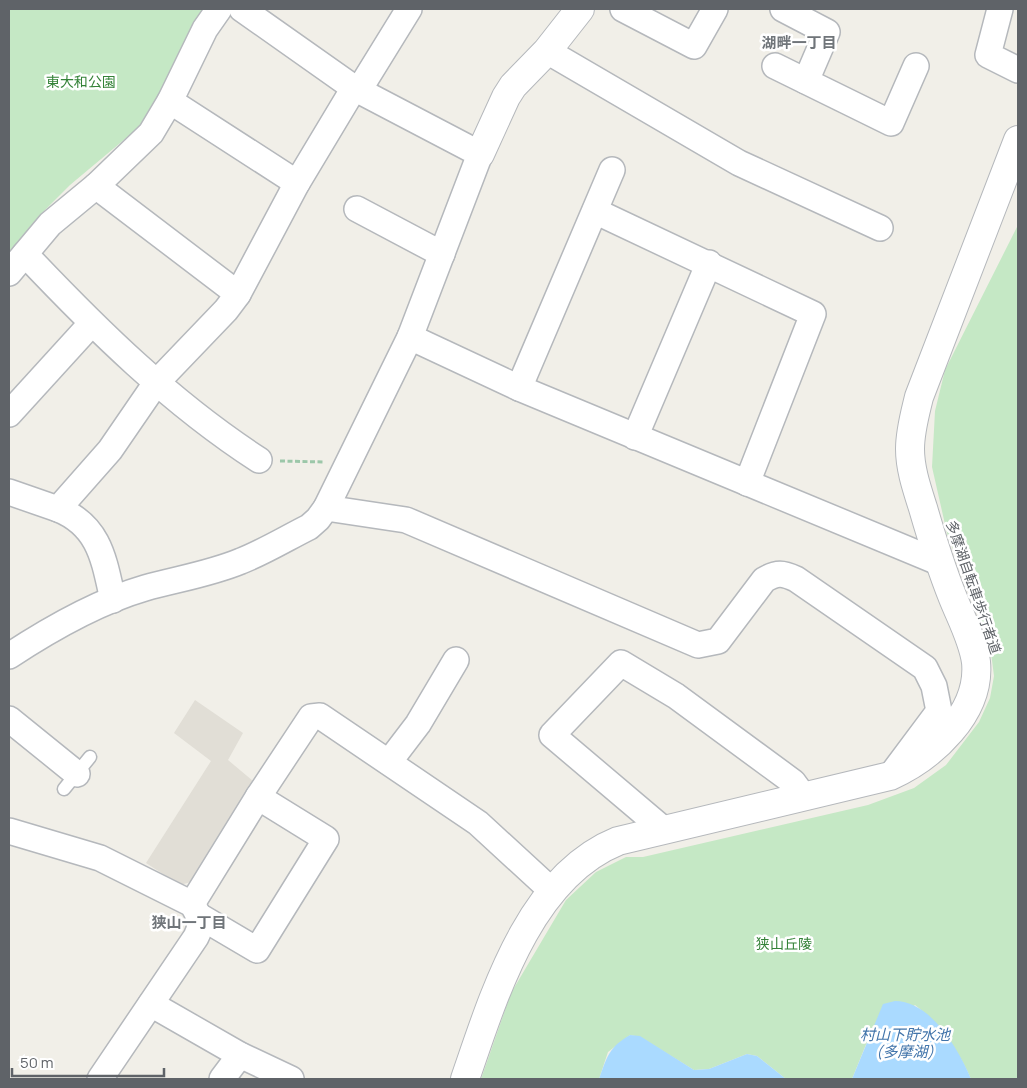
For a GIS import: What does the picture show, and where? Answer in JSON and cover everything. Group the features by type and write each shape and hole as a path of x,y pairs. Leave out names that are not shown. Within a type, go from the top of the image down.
{"street":[{"path":"9,273 50,224 96,186 151,133 170,101 205,29 219,9"},
{"path":"242,9 356,89 480,154"},
{"path":"58,509 110,450 156,382 226,310 238,294 296,183 409,9"},
{"path":"9,656 44,633 113,600 145,588 203,576 242,561 309,526 318,519 326,508 410,336 480,154 506,97 513,86 547,51 580,9"},
{"path":"623,9 694,46 715,9"},
{"path":"783,9 827,32 806,81"},
{"path":"1000,9 988,55 1018,70"},
{"path":"547,51 739,163 880,228"},
{"path":"775,66 891,122 916,66"},
{"path":"170,101 296,183"},
{"path":"465,1079 504,970 552,890 570,870 602,847 663,829 890,776 906,769 938,744 958,720 974,689 976,663 974,652 938,562 912,467 910,448 919,397 1018,140"},
{"path":"519,388 612,170"},
{"path":"96,186 238,294"},
{"path":"357,209 442,254"},
{"path":"595,211 709,263 813,314 747,483"},
{"path":"25,254 91,324 156,382 228,440 259,460"},
{"path":"636,437 709,263"},
{"path":"9,414 91,324"},
{"path":"410,336 519,388 938,562"},
{"path":"11,496 58,509 75,516 100,545 113,600"},
{"path":"326,508 406,520 698,645 718,641 764,580 774,574 784,573 796,579 925,668 934,686 939,711 890,776"},
{"path":"390,762 418,724 456,660"},
{"path":"663,829 552,735 621,663 684,702 793,782 804,797"},
{"path":"100,1079 196,937 201,927 196,910 258,797 311,717 320,716 478,822 552,890"},
{"path":"9,720 77,773"},
{"path":"9,831 100,858 196,910 257,950 326,839 258,797"},
{"path":"151,1004 240,1055 291,1079"},
{"path":"222,1079 240,1055"}],"path":[{"path":"259,460 349,462"}],"shaded area":[{"path":"195,700 243,733 228,760 253,781 191,882 180,885 146,863 211,761 174,733"}],"green space":[{"name":"東大和公園","path":"9,9 206,9 197,20 144,123 70,185 40,215 9,253"},
{"name":"狭山丘陵","path":"1018,225 1018,1079 971,1079 961,1058 941,1029 915,1005 867,1042 852,1079 786,1079 757,1056 747,1054 709,1069 694,1070 640,1037 630,1035 608,1052 599,1079 481,1079 511,993 566,900 596,872 626,857 643,857 868,805 914,788 946,765 979,722 990,698 994,676 990,645 947,533 932,467 935,411 945,370"}],"water":[{"name":"村山下貯水池 (多摩湖)","path":"895,1001 908,1003 932,1018 951,1042 971,1079 852,1079 883,1004"},
{"path":"630,1035 640,1036 694,1070 709,1069 747,1054 757,1056 786,1079 599,1079 613,1048"}],"district":[{"name":"湖畔一丁目","path":"799,42"},
{"name":"狭山一丁目","path":"189,922"}]}
